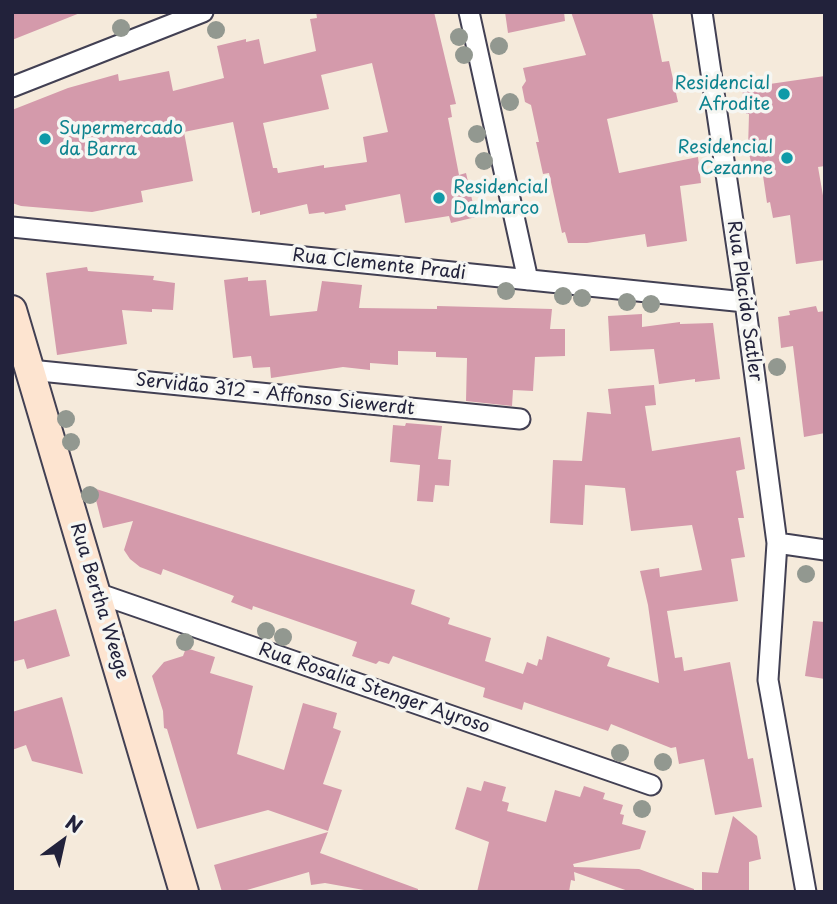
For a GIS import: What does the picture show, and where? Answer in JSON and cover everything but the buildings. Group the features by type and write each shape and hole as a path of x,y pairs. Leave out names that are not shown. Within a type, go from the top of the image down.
{"main road":[{"name":"Rua Bertha Weege","path":"12,310 184,892"}],"street":[{"path":"12,87 203,12"},
{"path":"469,12 528,280"},
{"name":"Rua Placido Satler","path":"702,12 777,543 768,680 806,892"},
{"name":"Rua Clemente Pradi","path":"12,227 745,302"},
{"name":"Servidão 312 - Affonso Siewerdt","path":"30,370 520,419"},
{"path":"777,543 825,550"},
{"name":"Rua Rosalia Stenger Ayroso","path":"97,593 651,785"}],"place":[{"name":"Residencial Afrodite","path":"784,94"},
{"name":"Supermercado da Barra","path":"45,139"},
{"name":"Residencial Cezanne","path":"787,158"},
{"name":"Residencial Dalmarco","path":"439,198"}]}
